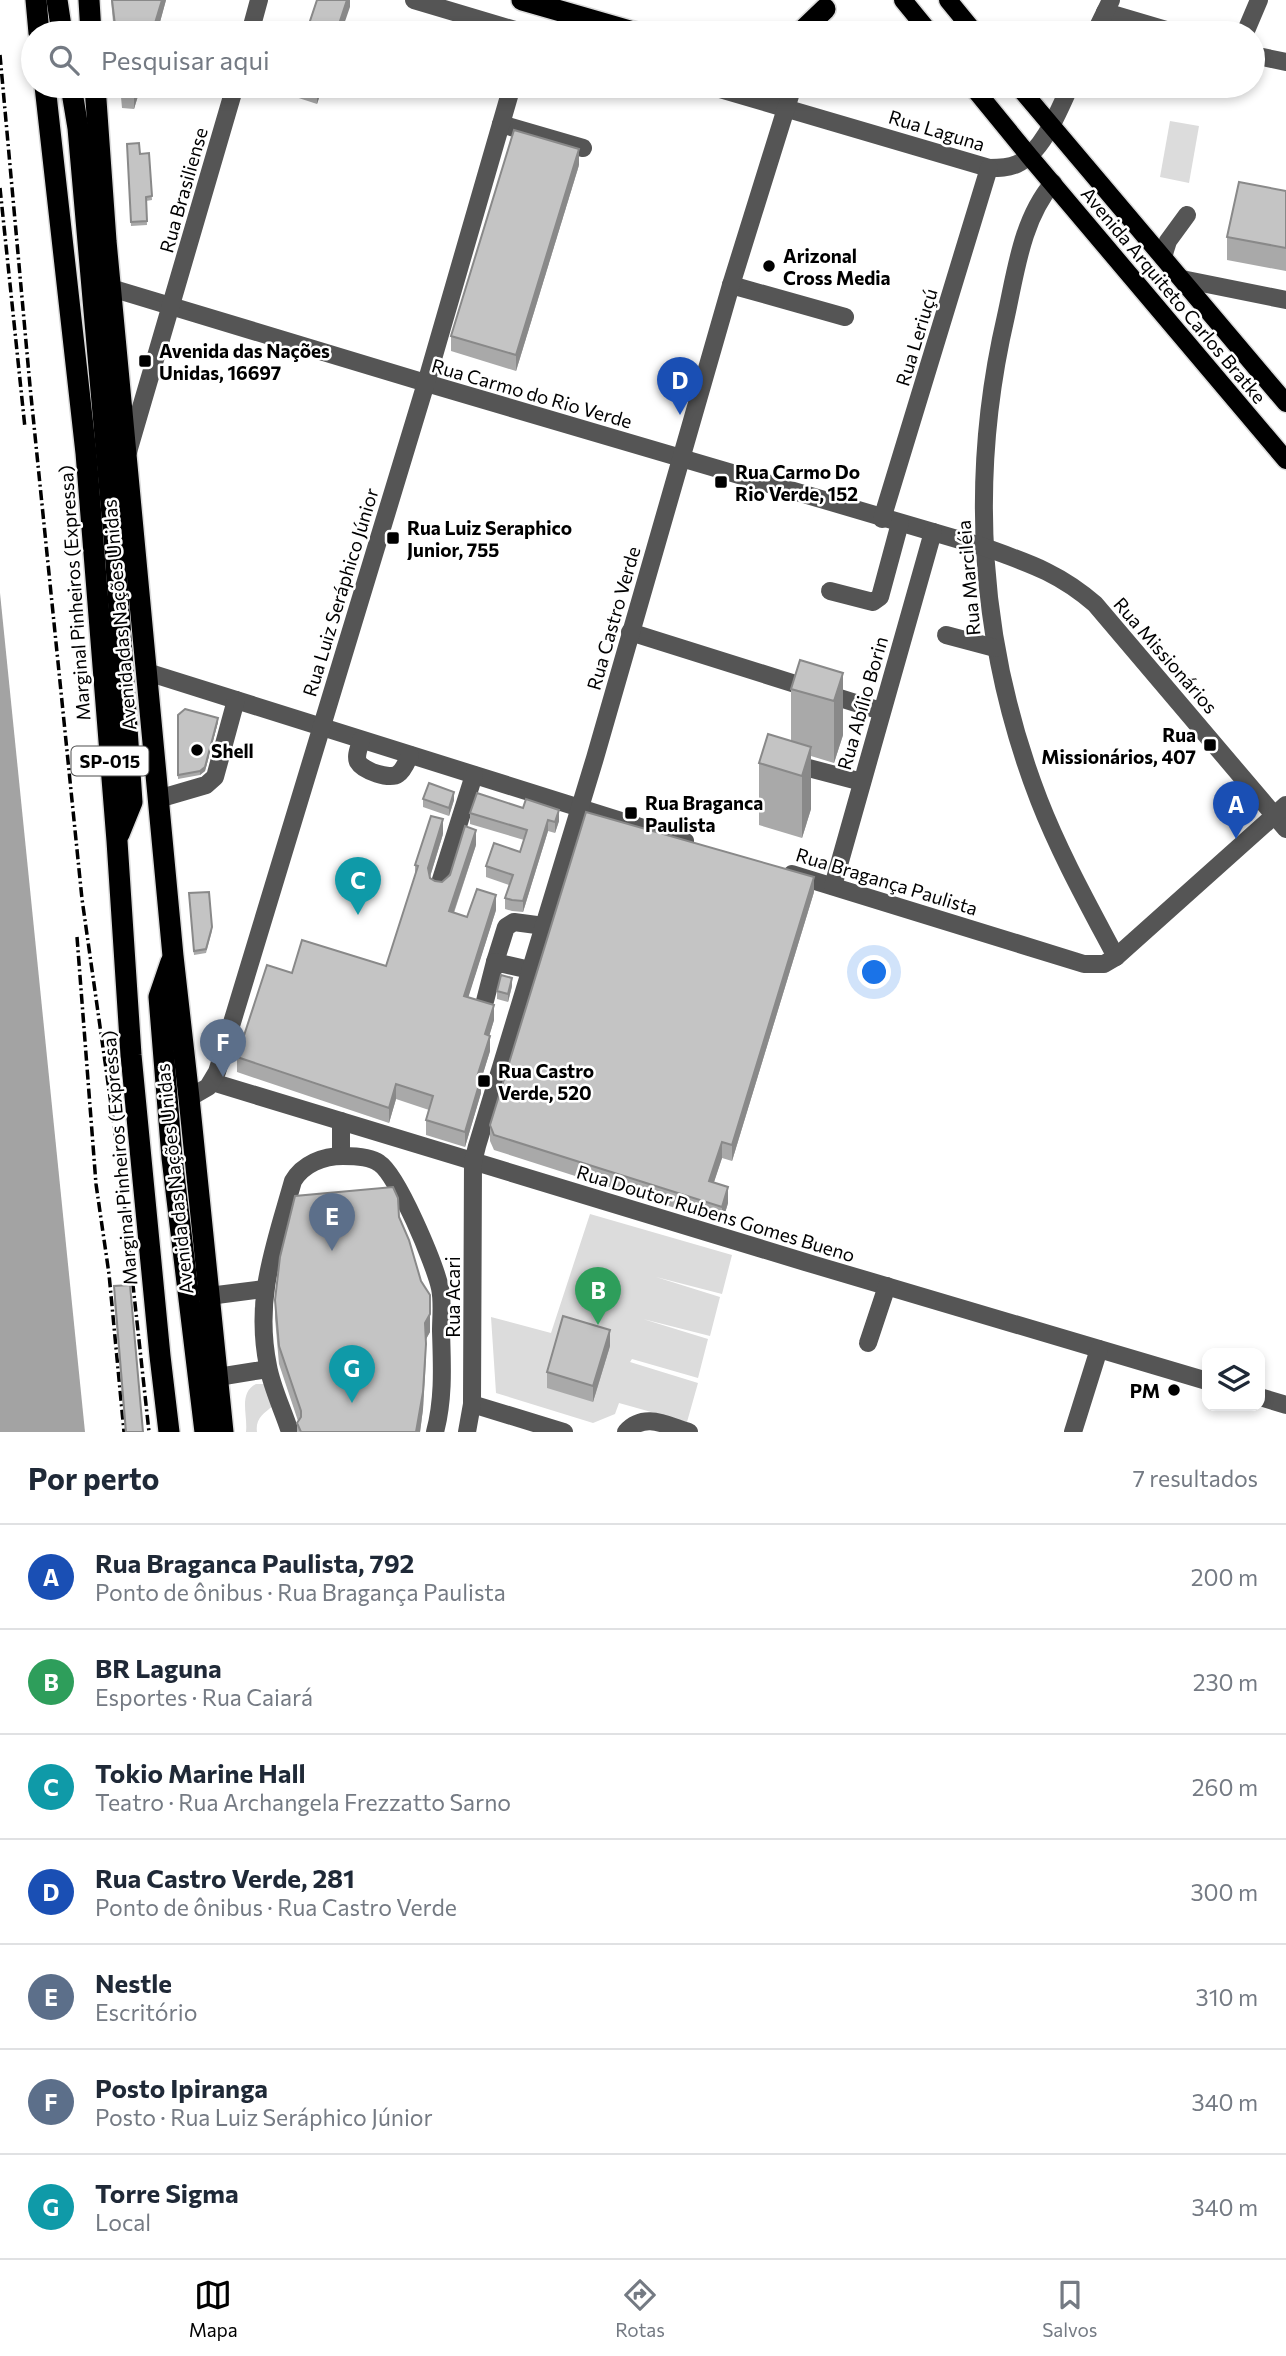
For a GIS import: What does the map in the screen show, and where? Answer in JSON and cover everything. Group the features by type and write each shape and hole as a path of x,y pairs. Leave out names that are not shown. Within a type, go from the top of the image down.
{"highway":[{"path":"36,0 38,21"},
{"path":"57,0 60,21"},
{"path":"89,0 90,21"},
{"path":"522,0 596,21"},
{"path":"812,21 827,5"},
{"name":"Marginal Pinheiros (Expressa)","path":"46,98 86,453 131,1055 169,1432"},
{"path":"73,98 78,128 115,550 132,802 117,841"},
{"name":"Avenida das Nações Unidas","path":"96,98 158,799 223,1432"},
{"path":"173,956 159,997 172,1158 205,1432"},
{"path":"160,1356 180,1405 184,1432"}],"main road":[{"path":"903,0 920,21"},
{"path":"948,0 965,21"},
{"name":"Avenida Arquiteto Carlos Bratke","path":"982,98 1286,460"},
{"name":"Avenida Arquiteto Carlos Bratke","path":"1028,98 1286,403"}],"street":[{"path":"253,21 259,0"},
{"path":"414,0 485,21"},
{"path":"1250,21 1259,0"},
{"path":"1108,6 1146,21"},
{"path":"1265,58 1286,62"},
{"name":"Rua Brasiliense","path":"127,455 232,98"},
{"name":"Rua Luiz Seráphico Júnior","path":"212,1082 426,383 509,98"},
{"name":"Rua Laguna","path":"753,98 989,168 1008,167 1030,157"},
{"name":"Rua Castro Verde","path":"473,1162 788,98"},
{"path":"1030,157 1051,126 1064,98"},
{"path":"501,124 583,148"},
{"name":"Rua Leriuçú","path":"882,519 989,168"},
{"name":"Rua Marciléia","path":"1053,183 1032,214 995,363 985,458 984,547 988,598 1004,690 1039,799 1116,957"},
{"path":"1163,257 1168,241 1187,215"},
{"path":"1182,279 1286,300"},
{"path":"731,285 845,317"},
{"name":"Rua Carmo do Rio Verde","path":"111,288 882,519 984,547"},
{"path":"830,591 869,601 880,597 900,523"},
{"name":"Rua Abílio Borin","path":"833,886 933,532"},
{"name":"Rua Missionários","path":"984,547 1059,576 1095,604 1282,817"},
{"path":"630,632 881,711"},
{"path":"946,635 995,648"},
{"path":"147,672 698,845"},
{"path":"158,799 206,785 215,777 236,700"},
{"path":"361,740 357,757 359,763 364,768 390,777 402,771 410,755"},
{"path":"801,766 862,782"},
{"path":"439,886 474,775"},
{"path":"1116,957 1282,817"},
{"name":"Rua Bragança Paulista","path":"775,869 1084,964 1104,964 1116,957"},
{"path":"485,1001 509,923 544,926"},
{"path":"495,962 530,970"},
{"path":"190,1098 212,1082"},
{"name":"Rua Doutor Rubens Gomes Bueno","path":"212,1082 1202,1380"},
{"path":"341,1121 341,1155"},
{"path":"290,1432 268,1369 262,1326 264,1289 293,1181 298,1172 310,1163 341,1155 377,1161 387,1170 412,1216 440,1287 442,1393 435,1432"},
{"name":"Rua Acari","path":"467,1432 472,1404 473,1162"},
{"path":"868,1343 887,1286"},
{"path":"209,1296 264,1289"},
{"path":"441,1339 473,1344"},
{"path":"1073,1432 1099,1349"},
{"path":"218,1377 268,1369"},
{"path":"1265,1399 1286,1405"},
{"path":"472,1404 564,1432"},
{"path":"626,1432 642,1420 689,1432"}],"shaded area":[{"path":"1170,121 1199,126 1189,183 1160,177"},
{"path":"0,593 85,1432 0,1432"},
{"path":"590,1214 732,1255 722,1294 656,1277 720,1297 710,1336 643,1319 708,1339 698,1378 632,1359 630,1362 698,1383 687,1422 619,1403 615,1414 593,1423 496,1393 491,1317 551,1333"},
{"path":"256,1384 264,1384 273,1406 259,1420 257,1432 246,1432 245,1399 250,1388"}],"building":[{"path":"112,0 162,0 156,21 115,21"},
{"path":"317,0 347,0 340,21 310,21"},
{"path":"514,130 579,149 516,355 451,336"},
{"path":"139,143 140,154 149,153 152,196 146,197 147,221 131,222 127,144"},
{"path":"1239,182 1286,191 1286,248 1227,237"},
{"path":"800,660 843,673 834,701 791,689"},
{"name":"Shell","path":"185,709 218,718 205,767 200,771 178,775 178,715"},
{"path":"768,734 811,747 802,776 759,763"},
{"path":"429,783 454,792 449,808 423,799"},
{"path":"477,793 523,808 526,799 559,810 555,822 548,820 523,901 505,898 513,875 486,866 494,843 520,852 527,830 470,813"},
{"path":"586,812 814,877 732,1145 722,1142 709,1181 728,1187 722,1207 494,1135 490,1125"},
{"path":"431,816 443,819 428,868 430,878 435,881 442,882 450,875 465,826 476,830 449,911 467,917 477,889 496,895 464,996 494,1005 485,1034 490,1036 477,1077 481,1078 465,1132 426,1120 433,1096 396,1084 389,1108 237,1057 267,965 292,973 302,940 386,966"},
{"path":"209,892 212,927 206,949 194,951 189,893"},
{"path":"501,975 512,978 508,994 497,991"},
{"path":"393,1187 398,1198 399,1217 421,1281 430,1295 430,1314 425,1323 423,1392 416,1432 301,1432 297,1423 301,1411 279,1346 275,1300 280,1257 295,1196"},
{"path":"130,1285 143,1432 126,1432 114,1286"},
{"path":"563,1316 610,1330 593,1386 547,1372"}],"railway":[{"path":"0,55 30,386 82,899 121,1175 149,1432"},
{"path":"0,188 25,428"},
{"path":"77,937 96,1184 109,1274 124,1432"}],"place":[{"name":"Arizonal Cross Media","path":"769,266"},
{"name":"Avenida das Nações Unidas, 16697","path":"145,361"},
{"name":"Rua Castro Verde, 281","path":"680,415"},
{"name":"Rua Carmo Do Rio Verde, 152","path":"721,482"},
{"name":"Rua Luiz Seraphico Junior, 755","path":"393,538"},
{"name":"Rua Missionários, 407","path":"1210,745"},
{"name":"Shell","path":"197,750"},
{"name":"Rua Braganca Paulista","path":"631,813"},
{"name":"Rua Braganca Paulista, 792","path":"1236,839"},
{"name":"Tokio Marine Hall","path":"358,915"},
{"name":"Posto Ipiranga","path":"223,1077"},
{"name":"Rua Castro Verde, 520","path":"484,1081"},
{"name":"Nestle","path":"332,1251"},
{"name":"BR Laguna","path":"598,1325"},
{"name":"PM","path":"1174,1390"},
{"name":"Torre Sigma","path":"352,1403"}]}
